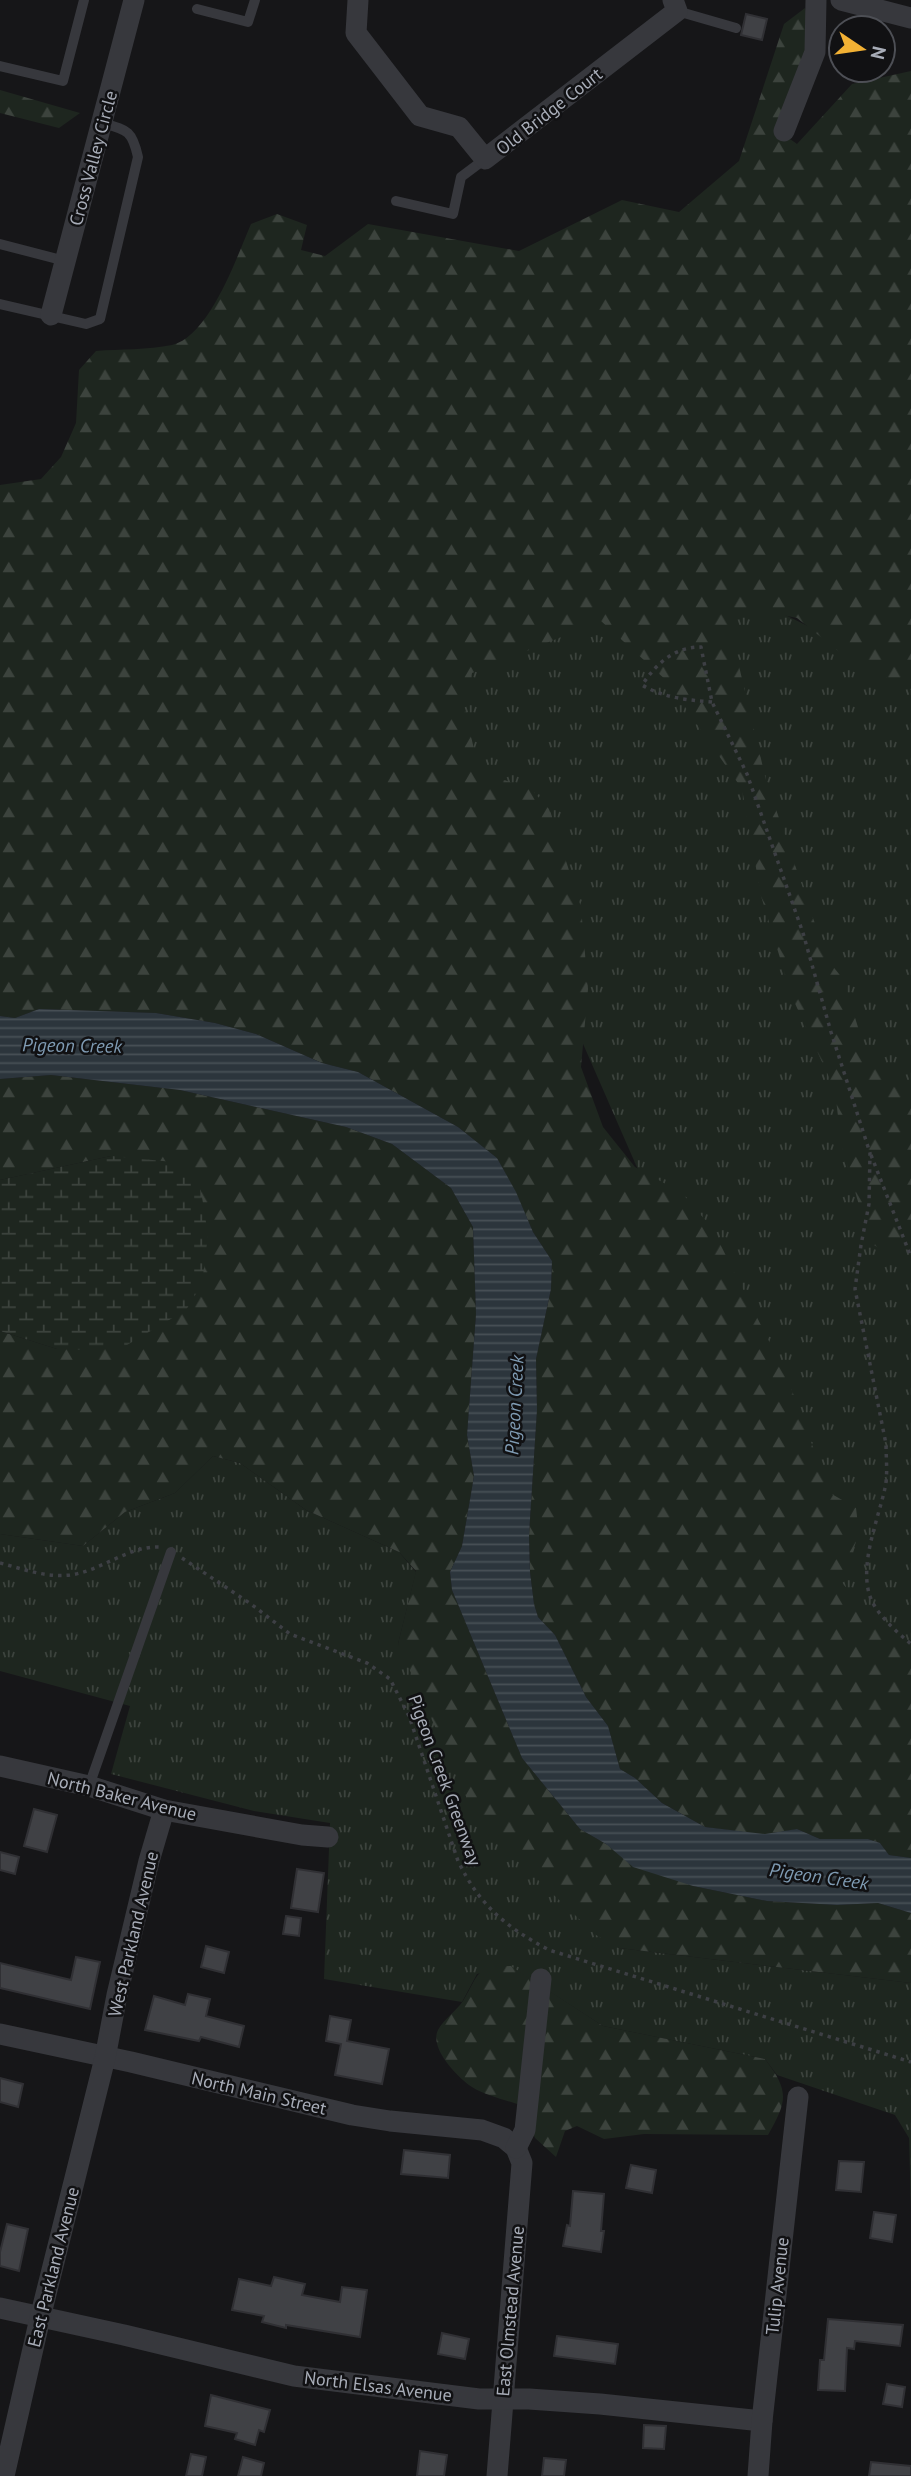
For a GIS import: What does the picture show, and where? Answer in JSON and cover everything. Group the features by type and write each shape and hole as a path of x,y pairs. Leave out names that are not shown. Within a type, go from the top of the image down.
{"street":[{"name":"Cross Valley Circle","path":"51,315 134,0"},
{"name":"Old Bridge Court","path":"358,0 356,33 420,116 458,127 485,159 675,6"},
{"path":"784,131 816,52 816,0"},
{"path":"841,0 911,18"},
{"name":"North Baker Avenue","path":"0,1766 89,1786 164,1810 302,1835 328,1837"},
{"name":"West Parkland Avenue","path":"105,2058 117,1995 164,1810"},
{"path":"516,2148 525,2130 541,1979"},
{"name":"North Main Street","path":"0,2034 352,2115 482,2130 504,2138 516,2148"},
{"name":"East Parkland Avenue","path":"4,2476 40,2318 105,2058"},
{"name":"Tulip Avenue","path":"758,2476 797,2097"},
{"name":"East Olmstead Avenue","path":"497,2476 522,2184 522,2163 516,2148"},
{"name":"North Elsas Avenue","path":"0,2308 294,2376 479,2399 600,2404 762,2421"}],"lane":[{"path":"0,66 63,81 84,0"},
{"path":"197,9 248,22 256,0"},
{"path":"675,6 736,28"},
{"path":"0,304 86,324 100,319 138,157 134,137 123,129 102,123"},
{"path":"396,201 453,214 461,177 485,159"},
{"path":"0,244 65,261"},
{"path":"89,1786 172,1552"}],"path":[{"path":"712,702 678,699 642,685 654,666 669,656 688,647 701,647 712,702 747,774 794,908 870,1153 911,1257"},
{"path":"870,1153 869,1204 860,1245 855,1289 886,1444 887,1464 886,1485 868,1556 867,1580 873,1604 911,1644"},
{"name":"Pigeon Creek Greenway","path":"0,1563 49,1575 72,1575 143,1548 158,1546 172,1552 251,1604 290,1634 367,1663 390,1679 409,1716 458,1861 468,1881 482,1900 518,1934 549,1950 911,2062"}],"green space":[{"path":"805,8 812,33 776,129 797,144 852,84 897,84 897,74 911,71 911,690 847,658 797,618 748,608 729,624 766,780 827,959 843,979 866,1053 911,1082 911,1221 890,1254 870,1243 841,1143 835,1090 792,997 761,896 742,789 667,681 601,621 472,673 462,697 479,771 532,790 549,809 581,907 588,989 581,1067 603,1127 635,1167 682,1193 712,1228 787,1377 830,1493 856,1508 859,1533 842,1583 911,1656 911,1858 889,1855 880,1843 868,1839 820,1839 797,1829 765,1835 705,1827 662,1803 635,1778 620,1769 608,1726 586,1697 555,1635 538,1617 534,1604 529,1535 537,1410 536,1359 551,1289 552,1261 533,1232 497,1158 458,1127 358,1072 322,1063 256,1034 215,1023 156,1013 39,1009 15,1018 0,1016 0,485 41,479 61,457 76,423 79,370 96,351 163,347 186,339 210,311 230,274 251,224 277,214 307,225 301,250 325,256 368,224 519,251 622,200 679,212 739,161 784,24"},
{"path":"0,90 80,113 59,128 0,113"},
{"path":"747,596 911,677 911,1706 857,1671 439,714 462,632"},
{"path":"51,1075 180,1090 346,1127 392,1144 451,1188 473,1227 476,1314 467,1435 474,1476 462,1546 450,1572 452,1590 522,1758 580,1829 693,1886 767,1901 837,1905 878,1903 911,1913 911,1983 619,1948 596,1935 478,1823 398,1644 416,1571 399,1552 306,1510 240,1463 213,1456 175,1493 125,1512 83,1546 0,1534 0,1331 57,1349 111,1156 0,1180 0,1079"},
{"path":"111,1156 173,1162 199,1178 208,1235 202,1284 186,1310 127,1345 92,1350 57,1349 0,1331 0,1180"},
{"path":"213,1456 240,1463 306,1510 399,1552 416,1572 398,1644 619,1948 911,1983 911,2209 909,2138 895,2115 777,2075 765,2059 603,2026 510,1966 477,1974 462,2002 324,1979 330,1823 254,1811 111,1774 130,1706 0,1671 0,1534 83,1546 125,1512 175,1493"},
{"path":"511,1966 603,2026 765,2059 779,2080 783,2097 779,2113 768,2135 644,2134 604,2139 577,2126 565,2131 556,2157 535,2138 523,2106 472,2087 446,2062 437,2045 438,2030 463,2001 480,1973 490,1968"}],"water":[{"name":"Pigeon Creek","path":"39,1009 156,1013 215,1023 256,1034 322,1063 358,1072 458,1127 497,1158 516,1192 533,1232 552,1261 551,1289 536,1359 537,1410 529,1535 534,1604 538,1617 555,1635 586,1697 608,1726 620,1769 635,1778 662,1803 705,1827 765,1834 797,1829 820,1839 868,1839 880,1843 889,1855 911,1858 911,1913 878,1903 837,1905 767,1901 693,1886 633,1867 606,1844 580,1829 522,1758 452,1590 450,1572 462,1546 474,1476 467,1435 476,1314 473,1227 451,1188 392,1144 346,1127 180,1090 51,1075 0,1079 0,1016 15,1018"}],"building":[{"path":"746,14 767,19 762,40 741,35"},
{"path":"34,1809 57,1815 47,1852 24,1846"},
{"path":"0,1852 19,1857 15,1874 0,1870"},
{"path":"297,1869 324,1873 318,1912 291,1908"},
{"path":"286,1916 301,1918 299,1936 283,1934"},
{"path":"206,1946 229,1952 224,1973 201,1967"},
{"path":"76,1957 100,1962 90,2009 0,1988 0,1963 71,1980"},
{"path":"188,1994 210,1999 206,2016 244,2026 239,2047 201,2037 199,2041 145,2030 154,1996 185,2005"},
{"path":"330,2016 351,2020 347,2041 389,2049 382,2084 335,2075 341,2044 326,2041"},
{"path":"0,2078 23,2084 18,2107 0,2102"},
{"path":"404,2150 450,2155 448,2178 401,2174"},
{"path":"839,2161 864,2162 861,2192 836,2190"},
{"path":"631,2165 656,2170 652,2193 626,2188"},
{"path":"573,2191 604,2194 601,2252 563,2246 567,2225 570,2226"},
{"path":"874,2212 896,2215 892,2242 870,2238"},
{"path":"7,2224 28,2229 19,2271 0,2266 0,2252"},
{"path":"274,2277 305,2284 302,2295 340,2302 342,2287 367,2290 360,2337 286,2325 286,2328 262,2322 264,2316 232,2310 239,2279 271,2286"},
{"path":"828,2319 903,2325 900,2346 855,2341 854,2349 847,2348 845,2391 818,2390 820,2360 824,2360"},
{"path":"442,2333 469,2339 465,2359 438,2354"},
{"path":"557,2336 618,2344 615,2364 554,2356"},
{"path":"887,2384 905,2387 902,2407 883,2404"},
{"path":"211,2395 270,2410 264,2432 259,2430 255,2445 235,2439 237,2433 205,2426"},
{"path":"644,2425 666,2426 664,2449 643,2448"},
{"path":"420,2451 447,2455 444,2476 417,2476"},
{"path":"191,2454 206,2457 202,2476 186,2476"},
{"path":"243,2457 264,2463 261,2476 238,2476"},
{"path":"544,2458 566,2460 564,2476 542,2476"},
{"path":"871,2462 911,2466 911,2476 869,2476"}]}
